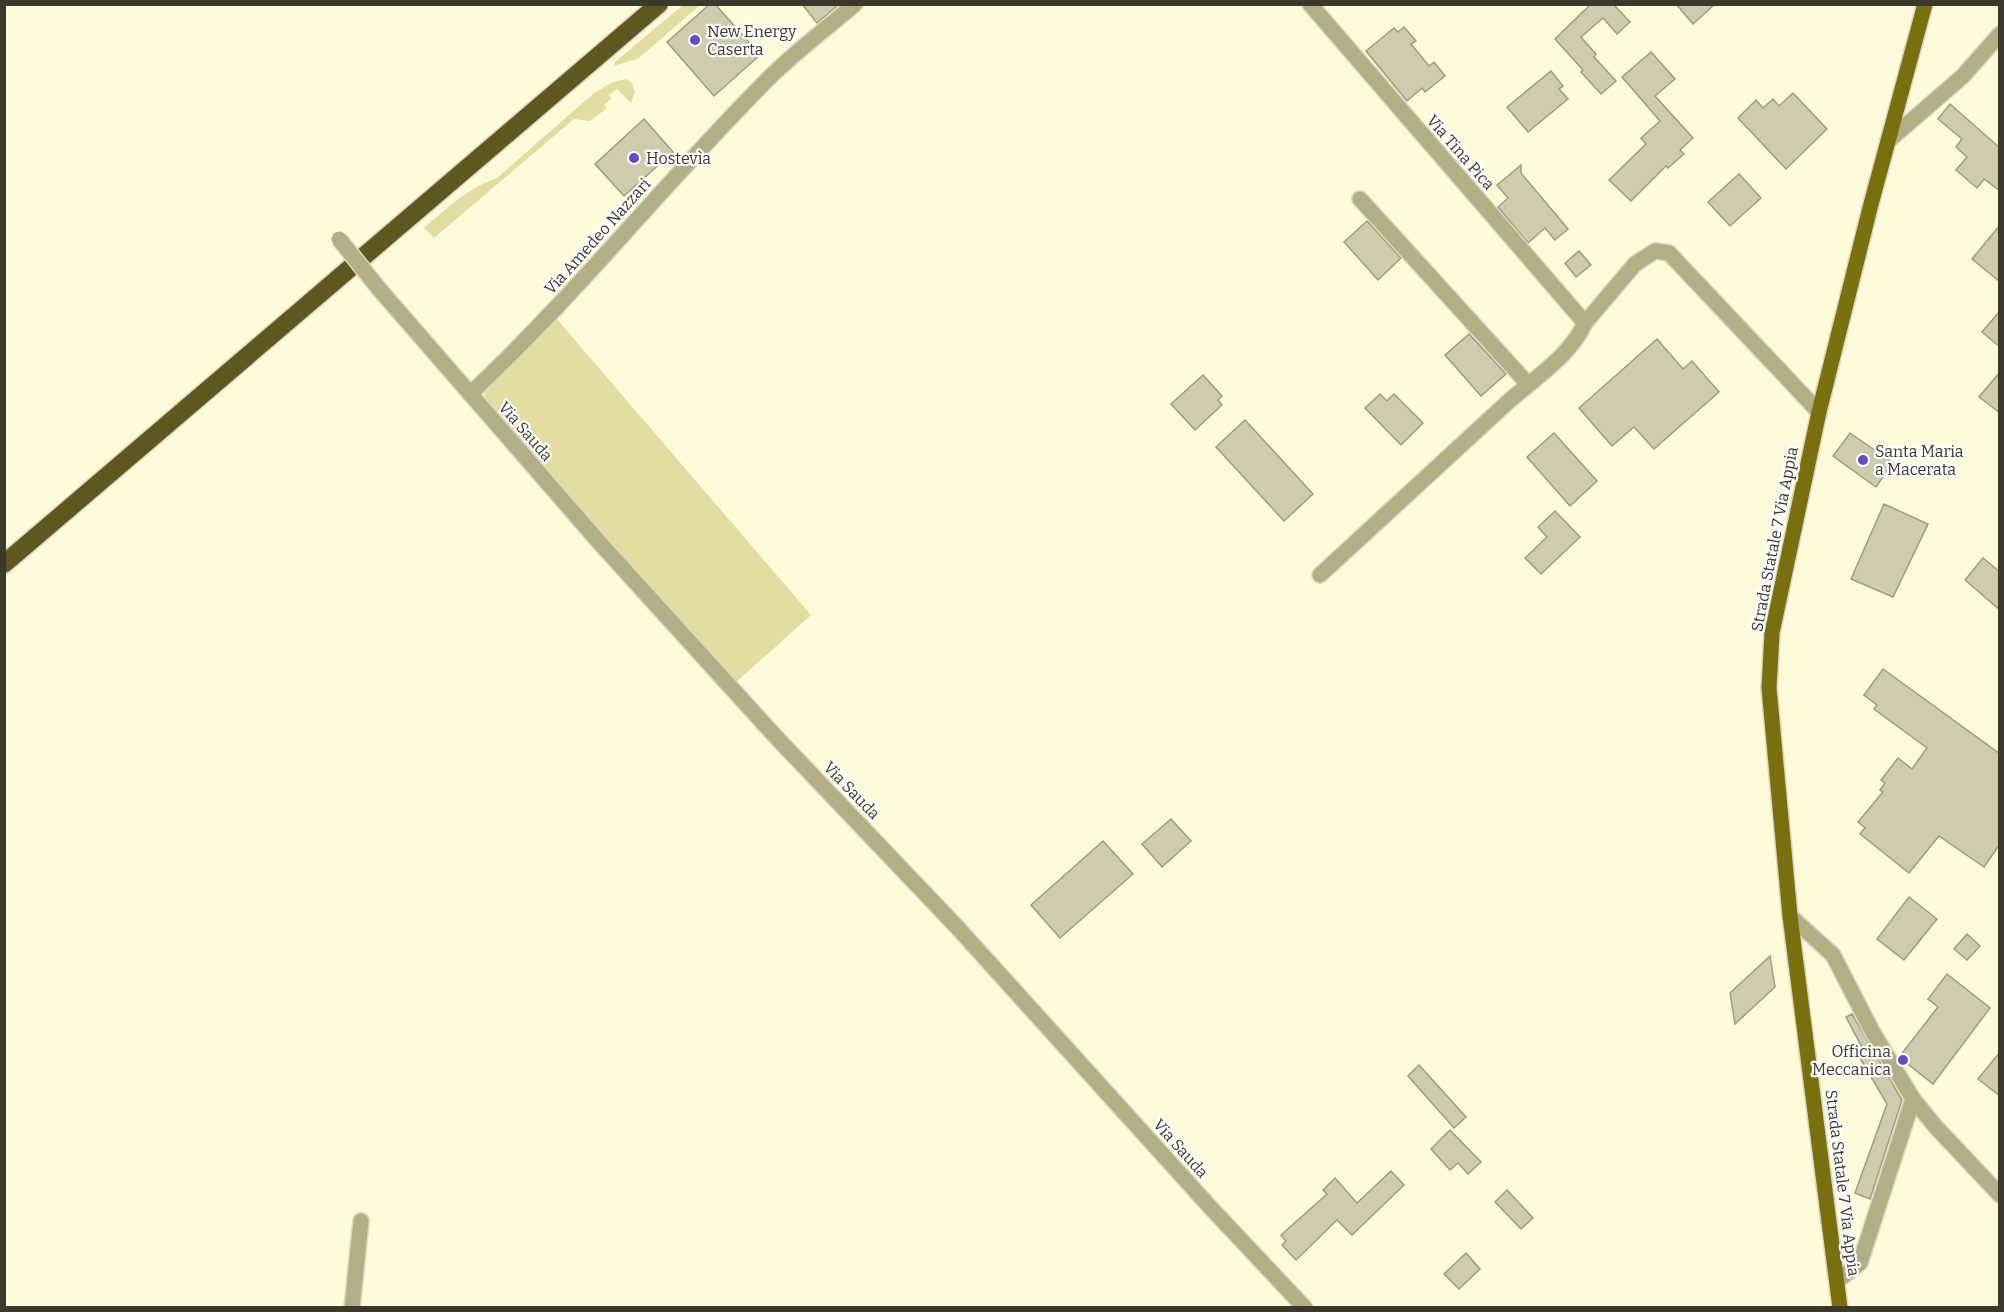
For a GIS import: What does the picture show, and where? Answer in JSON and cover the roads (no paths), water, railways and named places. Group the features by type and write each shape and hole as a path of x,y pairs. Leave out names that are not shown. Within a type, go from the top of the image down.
{"highway":[{"path":"4,564 659,4"}],"main road":[{"name":"Strada Statale 7 Via Appia","path":"1840,1308 1790,916 1769,688 1772,633 1819,412 1925,4"}],"street":[{"name":"Via Amedeo Nazzari","path":"470,394 545,320 648,206 768,79 855,4"},
{"name":"Via Tina Pica","path":"1310,4 1585,323"},
{"path":"1888,141 1964,76 2000,34"},
{"path":"1360,199 1528,384"},
{"name":"Via Sauda","path":"339,239 380,290 599,542 752,710 957,927 1210,1207 1305,1308"},
{"path":"1320,575 1565,351 1585,323 1635,264 1655,251 1669,253 1819,412"},
{"path":"1790,916 1833,955 1872,1030 1913,1099 1935,1126 2000,1195"},
{"path":"1838,1281 1860,1263 1913,1099"},
{"path":"352,1308 360,1221"}],"place":[{"name":"New Energy Caserta","path":"695,40"},
{"name":"Hostevìa","path":"634,158"},
{"name":"Santa Maria a Macerata","path":"1863,460"},
{"name":"Officina Meccanica","path":"1903,1060"}]}
